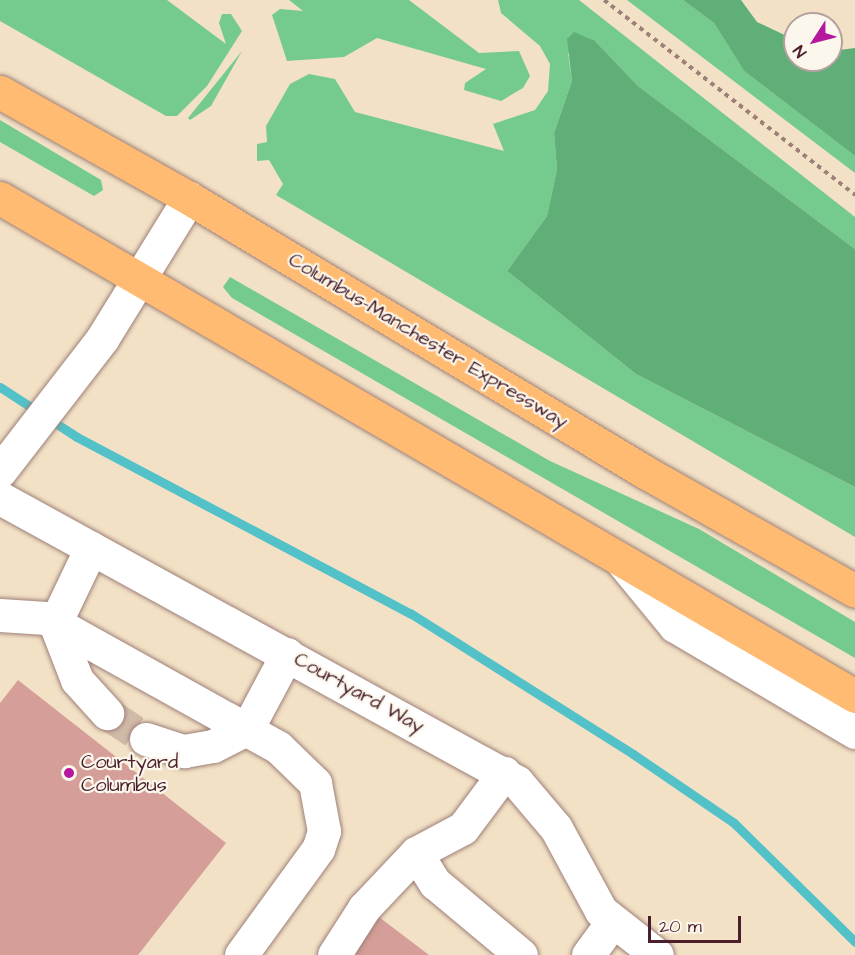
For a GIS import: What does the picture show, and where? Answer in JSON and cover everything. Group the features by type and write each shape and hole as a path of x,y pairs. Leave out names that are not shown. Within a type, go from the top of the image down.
{"highway":[{"name":"Columbus-Manchester Expressway","path":"0,92 189,198 645,472 855,591"},
{"path":"0,198 624,564 855,696"}],"street":[{"path":"6,463 68,382 139,279 189,198"},
{"name":"Courtyard Way","path":"0,498 504,773 545,811 592,899 612,922 657,955"},
{"path":"91,548 56,623 77,680 107,713"},
{"path":"624,564 675,626 855,732"},
{"path":"0,615 26,614 56,623 285,752 315,783 324,831 318,849 241,955"},
{"path":"146,739 184,751 213,746 247,729 287,654"},
{"path":"334,955 364,908 416,853 463,828 504,773"},
{"path":"416,853 435,883 521,955"},
{"path":"588,955 612,922"}],"path":[{"path":"604,0 855,195"}],"green space":[{"path":"0,0 167,0 226,44 219,23 222,14 231,14 242,31 207,86 177,116 166,116 0,21"},
{"path":"289,0 409,0 479,53 519,51 530,76 523,88 501,101 464,90 465,83 486,69 377,38 344,57 287,61 272,15 280,9 303,11"},
{"path":"498,0 579,0 855,217 855,249 638,86 595,41 568,53 572,81 554,133 557,169 547,216 507,271 636,374 855,487 855,537 276,195 283,184 269,160 257,161 257,144 267,142 266,126 290,84 309,74 335,79 355,112 504,151 493,124 535,110 548,91 550,64 540,46 501,13"},
{"path":"627,0 683,0 714,23 744,71 855,156 855,173"},
{"path":"683,0 741,0 757,22 783,34 783,72 843,72 843,50 855,48 855,156 744,71 714,23"},
{"path":"574,32 595,41 638,86 855,249 855,487 636,374 507,271 547,216 557,169 554,133 572,81 567,39"},
{"path":"242,51 211,106 190,120 188,118"},
{"path":"0,120 101,180 103,190 94,196 0,142"},
{"path":"230,277 550,461 699,529 855,622 855,658 232,298 223,287"}],"building":[{"name":"Courtyard Columbus","path":"18,680 226,843 138,955 0,955 0,703"},
{"path":"379,917 429,955 351,955"}],"waterway":[{"path":"0,387 77,437 410,613 633,754 734,823 855,942"}],"tunnel":[{"path":"107,713 146,739"}],"place":[{"name":"Courtyard Columbus","path":"69,773"}]}
